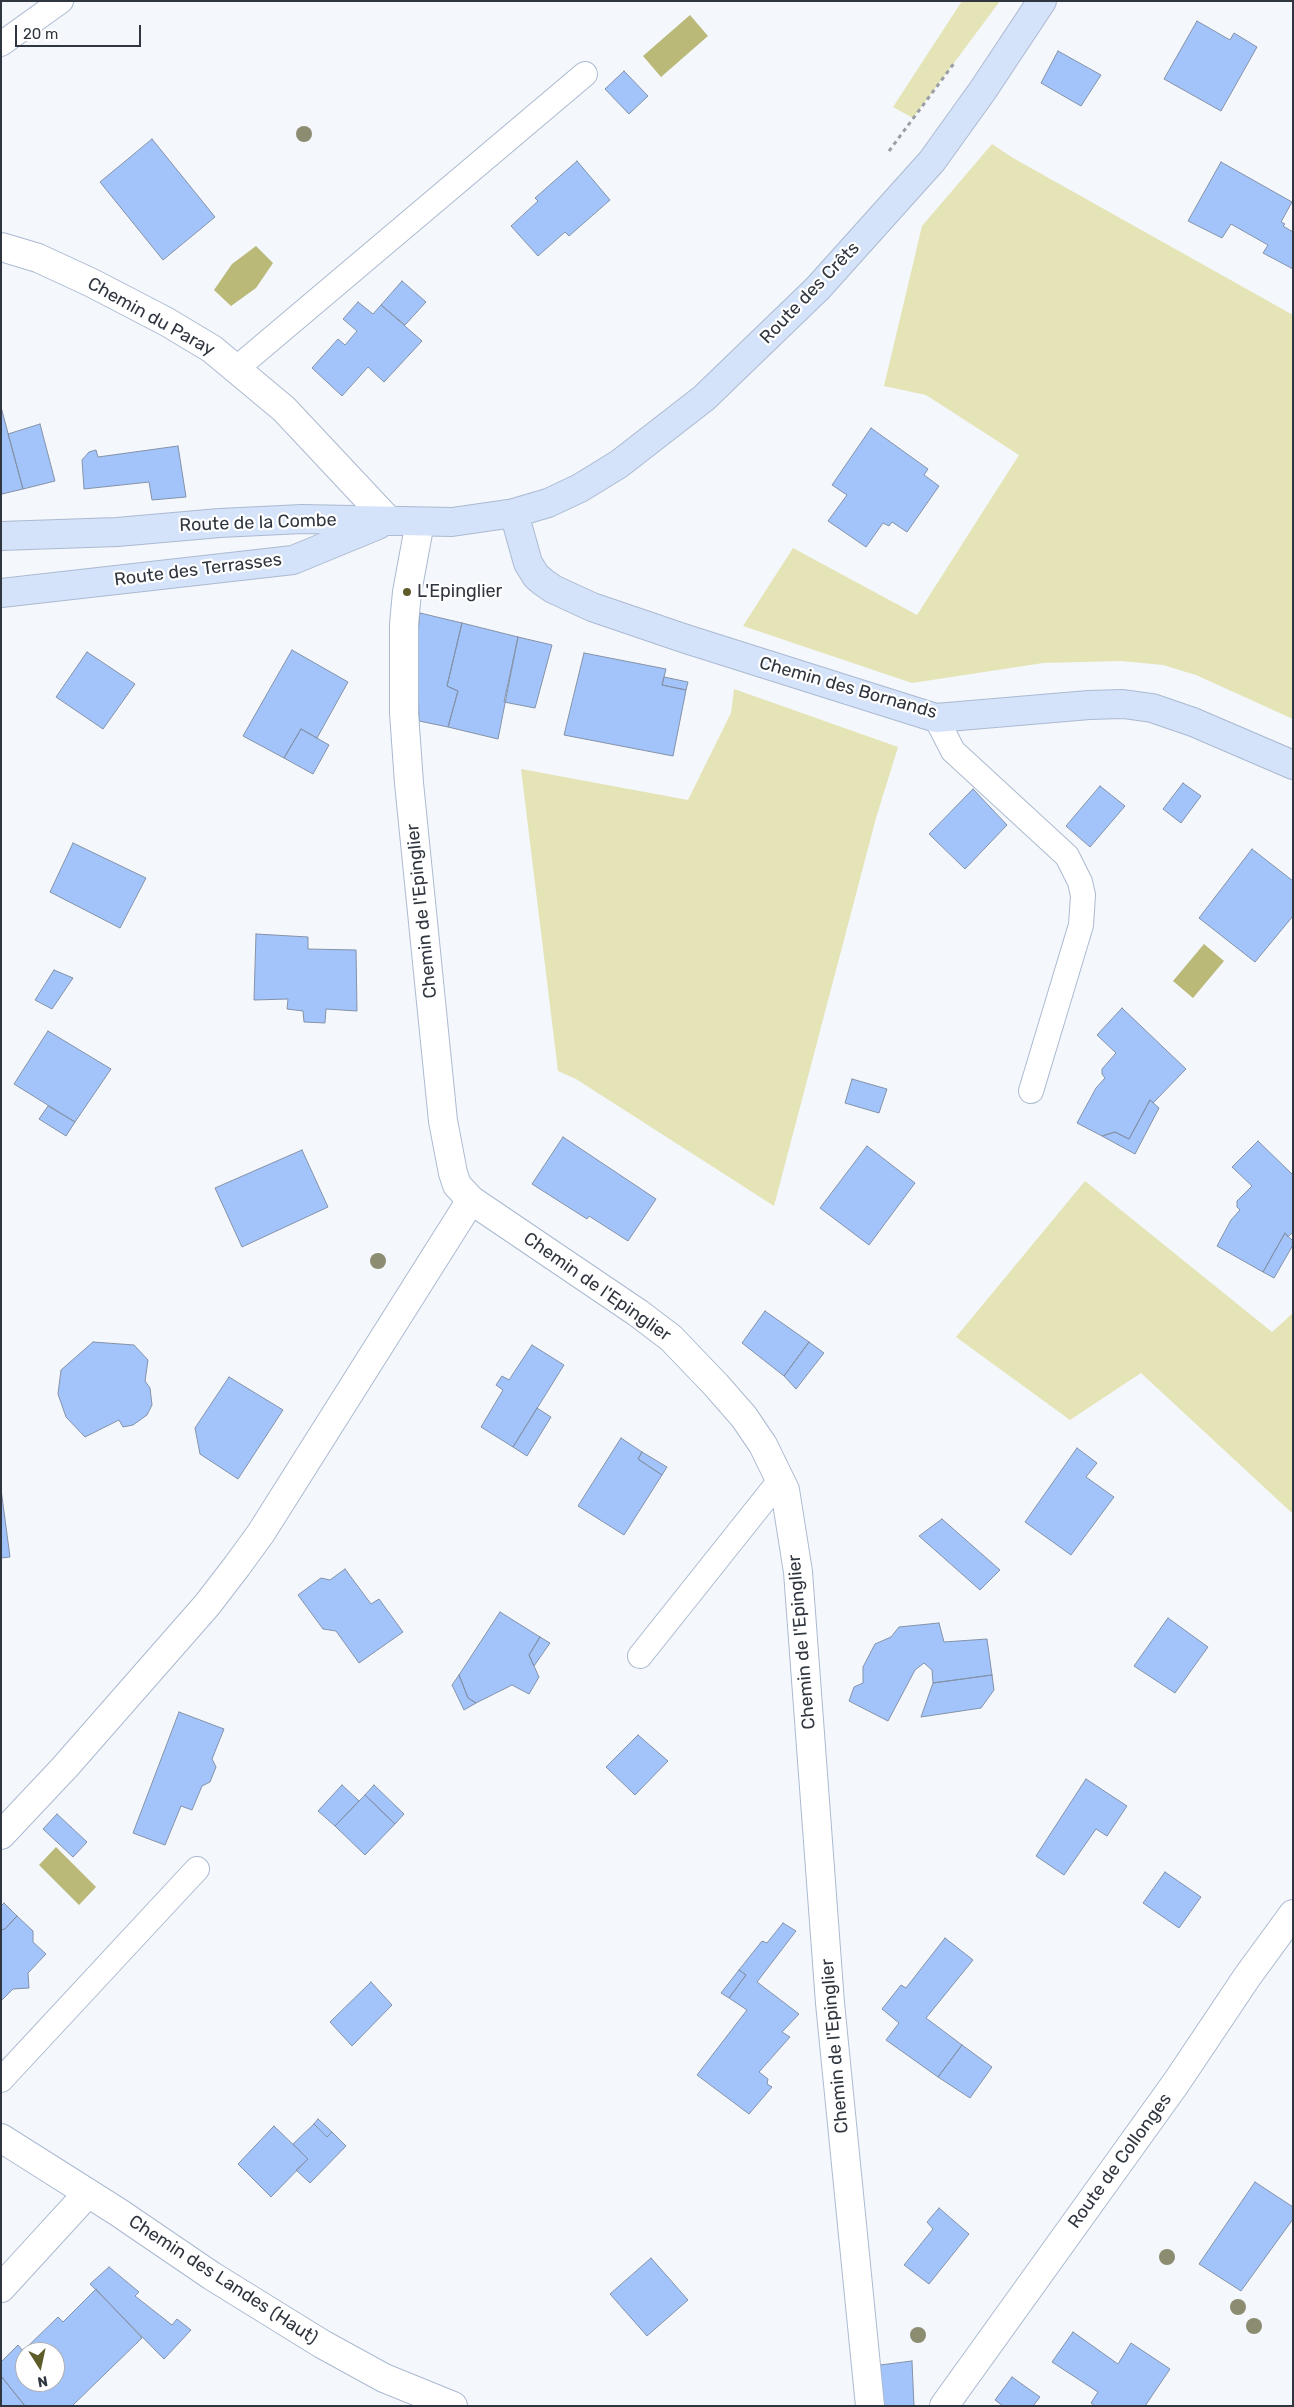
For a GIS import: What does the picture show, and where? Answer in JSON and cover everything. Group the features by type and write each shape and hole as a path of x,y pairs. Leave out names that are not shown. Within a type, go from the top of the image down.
{"street":[{"name":"Route des Crêts","path":"514,513 548,502 580,488 619,464 704,398 762,343 818,288 932,161 983,90 1042,1"},
{"name":"Chemin du Paray","path":"1,246 38,258 168,322 212,349 289,415 389,521"},
{"name":"Route de la Combe","path":"1,536 117,532 220,523 302,519 452,522 514,513"},
{"name":"Chemin des Bornands","path":"514,513 528,563 536,576 553,589 592,607 686,639 936,718 1122,704 1152,708 1193,722 1293,765"},
{"name":"Route des Terrasses","path":"1,594 293,560 389,521"},
{"name":"Chemin de l'Epinglier","path":"420,522 407,592 404,624 404,713 409,783 446,1141 449,1160 457,1184 471,1200 638,1313 670,1338 716,1384 764,1445 781,1479 790,1512 798,1572 830,2003 870,2406"},
{"path":"1,1835 65,1767 206,1605 237,1566 261,1532 471,1200"},
{"name":"Route de Collonges","path":"944,2406 1170,2091 1247,1977 1293,1914"},
{"name":"Chemin des Landes (Haut)","path":"1,2138 118,2212 212,2276 322,2344 384,2378 453,2406"},
{"path":"1,2288 88,2193"}],"lane":[{"path":"1,44 61,1"},
{"path":"236,368 585,74"},
{"path":"936,718 953,751 1067,856 1080,882 1083,895 1081,925 1031,1090"},
{"path":"640,1656 781,1479"},
{"path":"1,2080 197,1869"}],"path":[{"path":"885,156 958,58"}],"green space":[{"path":"962,1 1000,1 913,118 893,107"},
{"path":"992,144 1013,158 1293,315 1293,719 1196,675 1163,665 1121,661 1043,663 912,683 743,626 793,548 917,615 1019,455 926,395 884,386 922,226"},
{"path":"734,689 898,747 876,818 774,1206 576,1079 558,1071 521,769 688,800 731,713"},
{"path":"1085,1181 1272,1332 1293,1313 1293,1514 1141,1373 1070,1420 956,1337"}],"shaded area":[{"path":"690,15 708,36 661,77 643,56"},
{"path":"256,246 273,263 256,288 231,306 214,290 232,264"},
{"path":"1204,944 1224,961 1193,998 1173,981"},
{"path":"56,1847 96,1887 79,1905 39,1865"}],"building":[{"path":"1197,21 1230,40 1234,33 1257,47 1221,111 1164,79"},
{"path":"1058,51 1101,75 1081,106 1041,83"},
{"path":"624,71 648,96 629,114 605,89"},
{"path":"152,139 215,217 163,260 100,182"},
{"path":"577,161 610,200 569,236 565,232 538,256 511,226 538,201 535,198"},
{"path":"1221,162 1292,202 1281,222 1285,224 1283,226 1293,232 1293,269 1263,253 1268,245 1231,224 1222,238 1188,221"},
{"path":"402,281 426,302 405,325 381,305"},
{"path":"358,302 373,314 381,305 422,341 384,382 368,367 342,396 312,368 338,339 345,345 357,331 343,319"},
{"path":"1,407 23,489 2,494 1,490"},
{"path":"40,424 55,481 23,489 8,434"},
{"path":"871,428 928,469 924,475 939,486 907,532 892,522 889,526 883,523 866,547 828,521 847,495 832,485"},
{"path":"178,446 186,497 152,500 149,482 84,489 82,460 89,452 96,450 98,457"},
{"path":"420,613 462,623 447,686 458,691 448,727 419,721 417,642"},
{"path":"462,623 518,637 498,739 448,727 458,691 447,686"},
{"path":"518,637 552,645 535,708 504,702"},
{"path":"292,650 348,682 317,738 301,729 284,758 243,736"},
{"path":"87,652 135,684 103,729 56,697"},
{"path":"584,653 666,669 662,685 686,690 673,756 564,735"},
{"path":"664,677 688,682 686,690 662,685"},
{"path":"301,729 329,745 313,774 284,758"},
{"path":"1183,783 1201,796 1181,823 1163,809"},
{"path":"1100,786 1125,806 1090,847 1066,826"},
{"path":"973,789 1007,825 965,869 929,834"},
{"path":"73,843 146,878 120,928 50,892"},
{"path":"1252,849 1293,881 1293,916 1255,962 1199,918"},
{"path":"256,934 308,937 308,949 356,950 357,1011 326,1009 325,1023 304,1022 303,1011 287,1009 288,999 254,1000"},
{"path":"54,970 73,978 52,1009 35,1000"},
{"path":"1122,1008 1186,1069 1153,1103 1150,1100 1129,1139 1115,1132 1102,1136 1077,1123 1096,1088 1105,1078 1102,1074 1102,1069 1116,1053 1097,1035"},
{"path":"48,1031 111,1069 75,1122 14,1084"},
{"path":"852,1079 887,1089 879,1113 845,1103"},
{"path":"1150,1100 1159,1108 1135,1154 1102,1136 1115,1132 1129,1139"},
{"path":"48,1106 75,1122 66,1136 39,1119"},
{"path":"563,1137 656,1199 628,1241 589,1216 587,1219 532,1184"},
{"path":"1258,1141 1293,1175 1293,1232 1288,1237 1285,1233 1263,1272 1217,1246 1231,1220 1240,1210 1237,1207 1237,1201 1252,1186 1232,1167"},
{"path":"867,1146 915,1183 869,1245 820,1208"},
{"path":"302,1150 328,1207 242,1247 215,1188"},
{"path":"1285,1233 1293,1241 1293,1245 1274,1278 1263,1272"},
{"path":"765,1311 809,1342 784,1376 742,1343"},
{"path":"93,1342 134,1345 148,1360 145,1381 150,1388 152,1405 147,1415 133,1425 123,1427 119,1420 85,1437 66,1417 58,1394 61,1370"},
{"path":"809,1342 824,1353 796,1389 784,1376"},
{"path":"532,1345 564,1365 513,1447 481,1427 503,1390 496,1385 502,1376 509,1380"},
{"path":"229,1377 283,1410 238,1479 200,1454 195,1428"},
{"path":"537,1408 551,1417 527,1456 513,1447"},
{"path":"621,1438 642,1452 638,1459 662,1475 624,1535 578,1506"},
{"path":"1077,1448 1097,1463 1086,1477 1114,1497 1071,1555 1025,1522"},
{"path":"642,1452 667,1467 662,1475 638,1459"},
{"path":"1,1489 10,1557 1,1558"},
{"path":"942,1519 1000,1570 980,1590 919,1536"},
{"path":"345,1569 371,1604 379,1599 403,1632 359,1663 336,1631 323,1629 298,1595 321,1578 330,1580"},
{"path":"500,1612 540,1637 529,1655 539,1677 529,1694 512,1685 476,1703 468,1698 459,1675"},
{"path":"1168,1618 1208,1647 1175,1693 1134,1666"},
{"path":"939,1623 944,1642 987,1639 992,1675 933,1683 932,1670 924,1663 915,1670 888,1721 849,1701 854,1687 863,1683 863,1667 875,1644 891,1637 899,1627"},
{"path":"540,1637 550,1643 534,1666 529,1655"},
{"path":"459,1675 468,1698 476,1703 464,1710 452,1685"},
{"path":"992,1675 994,1690 981,1708 921,1717 933,1683"},
{"path":"179,1712 224,1729 212,1759 216,1767 210,1782 202,1786 192,1810 181,1806 165,1845 133,1833"},
{"path":"638,1735 668,1761 635,1795 606,1767"},
{"path":"1086,1779 1127,1806 1107,1836 1096,1829 1064,1875 1036,1856"},
{"path":"342,1785 359,1801 335,1826 318,1811"},
{"path":"374,1785 404,1814 395,1824 365,1795"},
{"path":"365,1795 395,1824 365,1855 335,1826"},
{"path":"57,1814 87,1842 73,1857 43,1829"},
{"path":"1165,1872 1201,1897 1179,1928 1143,1903"},
{"path":"4,1903 17,1916 5,1929 1,1930 1,1906"},
{"path":"17,1916 33,1931 33,1942 46,1954 28,1973 29,1988 13,1989 1,2001 1,1930 5,1929"},
{"path":"783,1923 796,1931 757,1982 799,2014 782,2032 790,2037 759,2072 768,2079 767,2084 772,2087 749,2114 697,2075 747,2010 729,1998 746,1975 739,1970 762,1941 767,1943"},
{"path":"945,1938 973,1960 926,2018 962,2045 938,2077 886,2040 899,2023 882,2009 901,1985 906,1988"},
{"path":"739,1970 746,1975 729,1998 721,1993"},
{"path":"371,1982 392,2005 352,2046 330,2022"},
{"path":"962,2045 992,2067 970,2098 938,2077"},
{"path":"318,2119 332,2132 327,2137 314,2124"},
{"path":"314,2124 327,2137 332,2132 346,2146 310,2183 296,2170 308,2159 293,2144"},
{"path":"274,2126 308,2159 271,2197 238,2164"},
{"path":"1255,2182 1293,2207 1293,2219 1241,2291 1199,2264"},
{"path":"939,2208 969,2234 929,2284 904,2265 933,2229 927,2222"},
{"path":"651,2258 688,2300 647,2336 610,2294"},
{"path":"109,2267 139,2292 135,2296 172,2325 177,2319 191,2330 164,2359 90,2284"},
{"path":"96,2289 142,2338 72,2406 25,2406 1,2376 1,2362 15,2348 15,2392 65,2392 65,2342 32,2342 58,2317 63,2322"},
{"path":"1073,2332 1118,2364 1131,2343 1170,2369 1145,2406 1095,2406 1091,2403 1098,2392 1052,2362"},
{"path":"912,2361 914,2406 883,2406 880,2365"},
{"path":"1,2376 25,2406 1,2406"},
{"path":"1012,2377 1040,2397 1033,2406 1003,2406 995,2400"}],"place":[{"name":"L'Epinglier","path":"407,592"}]}
